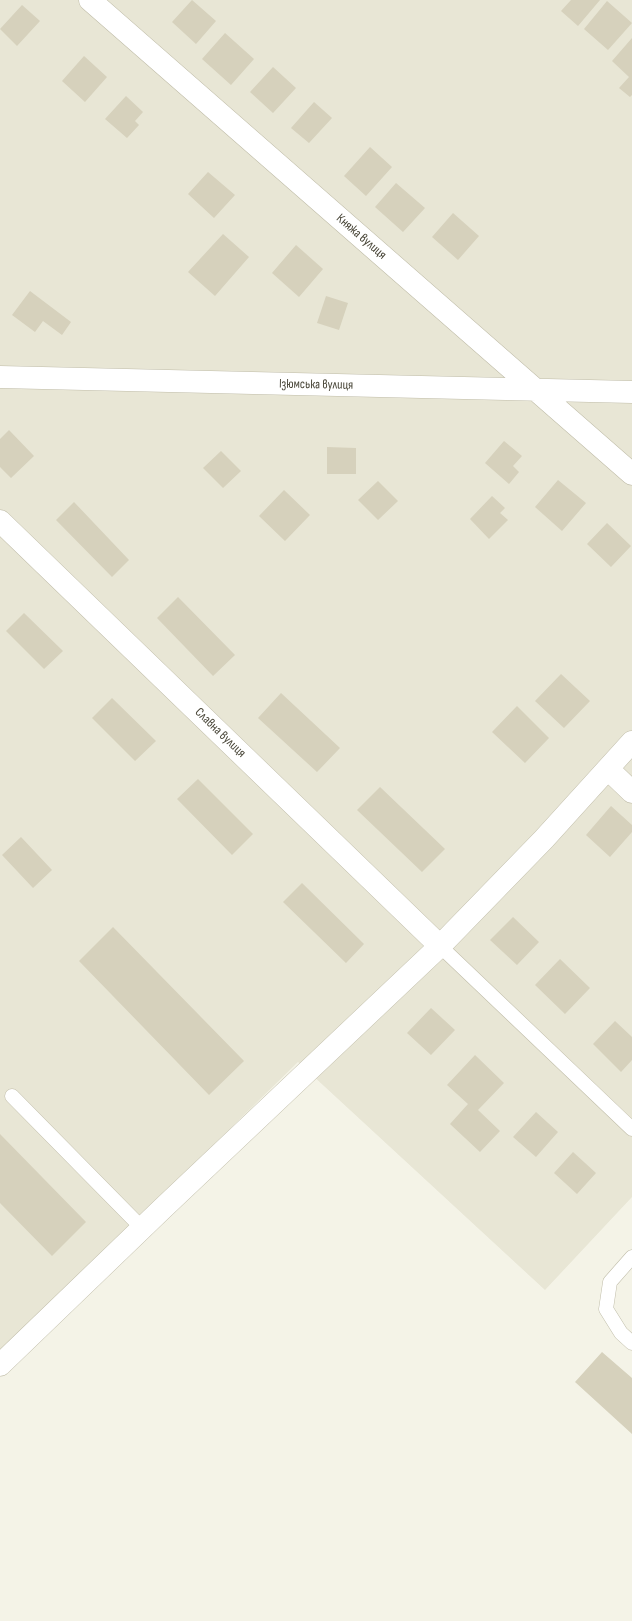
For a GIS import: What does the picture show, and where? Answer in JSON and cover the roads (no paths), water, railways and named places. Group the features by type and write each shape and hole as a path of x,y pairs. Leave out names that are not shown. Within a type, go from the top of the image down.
{"street":[{"name":"Княжа вулиця","path":"90,0 632,474"},
{"name":"Ізюмська вулиця","path":"0,377 632,392"},
{"name":"Славна вулиця","path":"0,521 440,946"},
{"path":"0,1365 142,1228 440,946 544,839 632,742"},
{"path":"608,769 632,792"}],"lane":[{"path":"440,946 632,1129"},
{"path":"12,1096 142,1228"},
{"path":"632,1257 610,1282 606,1309 621,1333 632,1343"}]}
